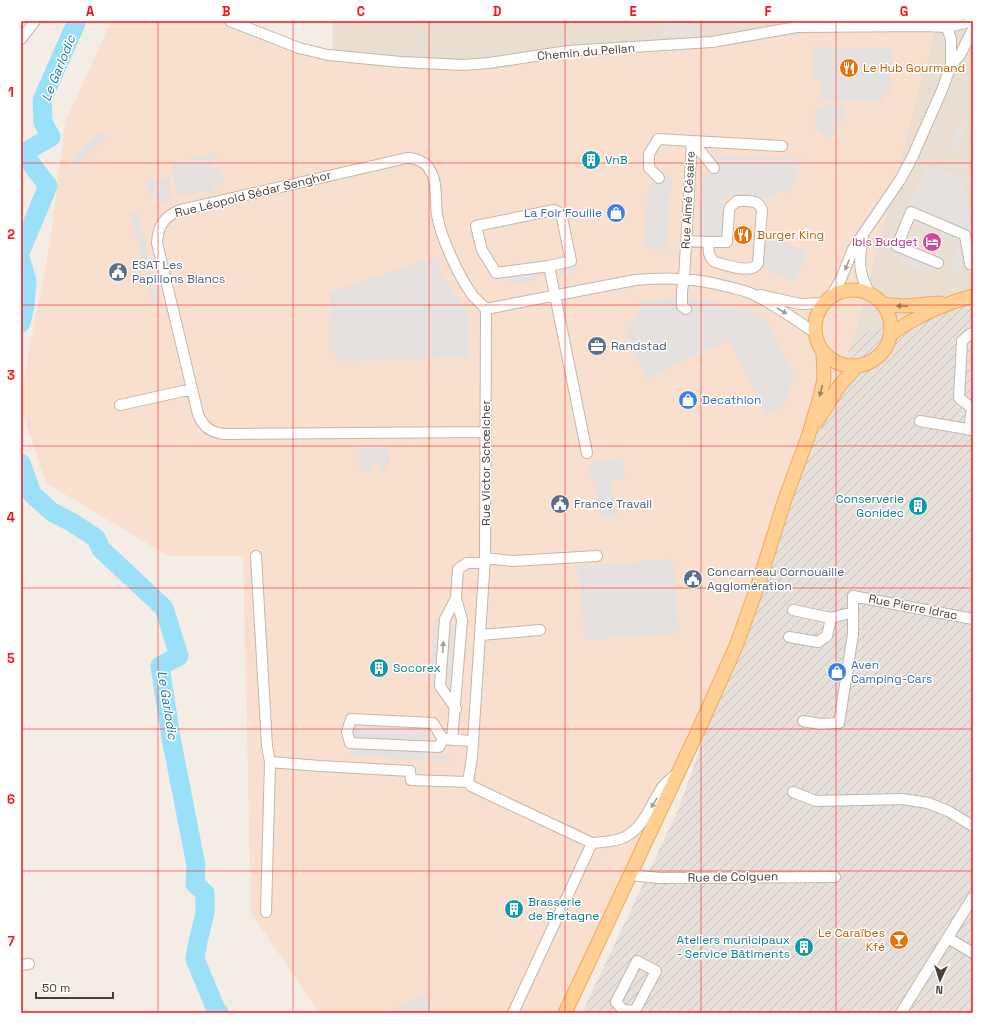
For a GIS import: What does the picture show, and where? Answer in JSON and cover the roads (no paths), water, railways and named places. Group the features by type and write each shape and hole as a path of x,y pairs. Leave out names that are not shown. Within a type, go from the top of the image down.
{"main road":[{"path":"853,290 870,294 882,304 888,313 890,335 886,346 879,356 869,363 857,366 838,364 823,352 817,343 815,322 818,312 827,301 845,291 853,290"},
{"path":"882,304 903,306 949,302 973,296"},
{"path":"890,335 907,323 949,302"},
{"path":"565,1013 736,646 808,437 824,379 823,352"},
{"path":"808,437 840,386 857,366"}],"street":[{"path":"21,39 36,21"},
{"name":"Chemin du Pellan","path":"230,21 299,48 328,55 437,64 489,63 568,51 712,42 797,27 925,26 946,24"},
{"path":"486,309 635,280 660,278 684,278 712,283 800,304 827,301 841,279 854,249 900,180 912,158 942,90 951,64 951,39 946,24 964,23 968,21"},
{"path":"951,39 973,29"},
{"path":"951,64 960,55 973,29"},
{"path":"659,178 649,168 650,154 658,139 692,141 714,168"},
{"name":"Rue Aimé Césaire","path":"686,309 682,306 682,291 692,141 782,146"},
{"name":"Rue Léopold Sédar Senghor","path":"486,309 473,296 451,255 440,228 437,216 434,182 430,170 421,161 414,158 407,158 180,210 170,214 159,228 157,243 192,389 201,422 205,428 224,434 486,432"},
{"path":"686,241 727,242 729,211 733,204 737,201 751,201 756,202 760,206 762,210 757,266 747,270 716,262 709,256 709,242"},
{"path":"554,210 561,212 571,261 549,266 496,273 482,250 476,226 554,210"},
{"path":"938,263 897,246 911,212 965,235 970,264"},
{"path":"865,232 862,245 860,270 863,283 870,294"},
{"path":"549,266 587,453"},
{"path":"748,292 796,319 815,333"},
{"name":"Rue Victor Schœlcher","path":"468,782 472,757 485,560 486,309"},
{"path":"920,421 971,430 972,408 959,398 962,341 973,333"},
{"path":"120,405 192,389"},
{"path":"256,556 266,746 270,762 266,912"},
{"path":"472,741 448,740 433,723 351,719 347,732 350,743 439,747 448,740 456,709 462,620 456,598 458,569 467,563 485,560 513,561 597,556"},
{"name":"Rue Pierre Idrac","path":"853,612 852,596 973,619"},
{"path":"456,598 445,619 440,686 456,709"},
{"path":"792,610 832,618 853,612 854,634 839,723 820,724 803,722"},
{"path":"788,637 818,642 827,636 832,618"},
{"path":"481,635 540,630"},
{"path":"270,762 410,771 411,780 468,782 471,786 592,843 615,841 625,837 641,825 665,785 678,772"},
{"path":"793,792 816,801 902,799 928,803 948,811 973,826"},
{"path":"513,1013 592,843"},
{"name":"Rue de Colguen","path":"630,875 659,878 835,877"},
{"path":"901,1013 973,897"},
{"path":"948,938 973,953"},
{"path":"637,961 656,970 636,1011 622,1011 616,1002 637,961"}],"waterway":[{"name":"Le Garlodic","path":"21,250 48,186 23,153 51,137 43,122 42,100 77,21"},
{"name":"Le Garlodic","path":"21,260 27,281 25,305 21,323"},
{"name":"Le Garlodic","path":"21,463 32,494 52,512 73,523 96,538 101,549 164,608 179,656 160,666 171,738 196,865 195,884 205,893 205,913 195,959 217,1012 219,1013"}],"place":[{"name":"Le Hub Gourmand","path":"849,68"},
{"name":"VnB","path":"591,160"},
{"name":"La Foir'Fouille","path":"616,213"},
{"name":"Burger King","path":"743,235"},
{"name":"Ibis Budget","path":"932,242"},
{"name":"ESAT Les Papillons Blancs","path":"118,272"},
{"name":"Randstad","path":"597,346"},
{"name":"Decathlon","path":"688,400"},
{"name":"France Travail","path":"560,504"},
{"name":"Conserverie Gonidec","path":"918,506"},
{"name":"Concarneau Cornouaille Agglomération","path":"693,579"},
{"name":"Socorex","path":"379,668"},
{"name":"Aven Camping-Cars","path":"837,672"},
{"name":"Brasserie de Bretagne","path":"514,909"},
{"name":"Le Caraïbes Kfé","path":"899,940"},
{"name":"Ateliers municipaux - Service Bâtiments","path":"804,947"}]}
